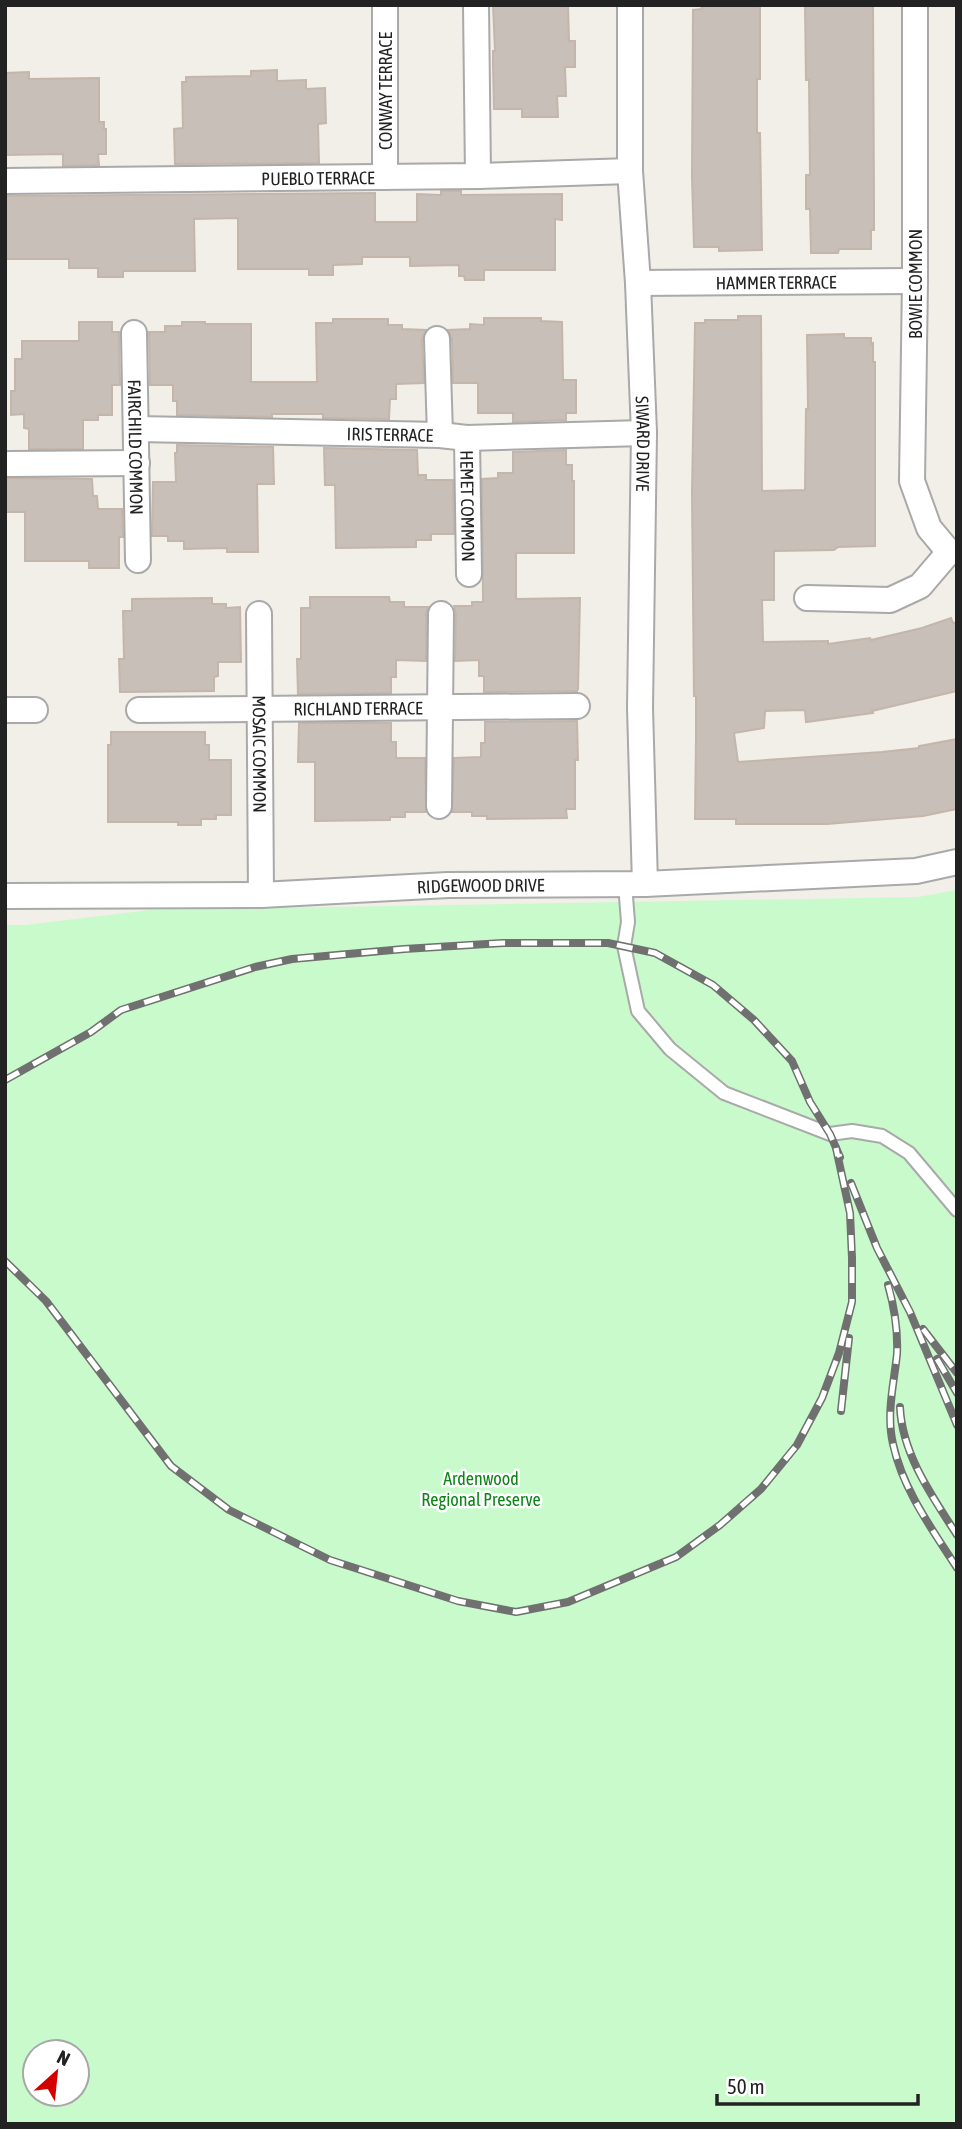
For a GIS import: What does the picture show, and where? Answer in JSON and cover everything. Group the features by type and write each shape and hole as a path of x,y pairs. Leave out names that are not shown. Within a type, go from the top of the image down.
{"street":[{"name":"CONWAY TERRACE","path":"385,5 385,177"},
{"path":"476,5 478,176"},
{"name":"SIWARD DRIVE","path":"630,5 630,171 644,433 635,884"},
{"name":"BOWIE COMMON","path":"915,5 912,481 929,528 953,552"},
{"name":"PUEBLO TERRACE","path":"5,181 478,176 630,171"},
{"name":"HAMMER TERRACE","path":"638,284 915,281"},
{"name":"FAIRCHILD COMMON","path":"134,333 138,560"},
{"name":"HEMET COMMON","path":"437,339 440,435"},
{"name":"IRIS TERRACE","path":"136,429 440,435 467,438 644,433"},
{"name":"HEMET COMMON","path":"467,438 469,574"},
{"path":"9,464 137,463"},
{"path":"807,598 890,600 920,586 953,552"},
{"name":"MOSAIC COMMON","path":"259,614 261,895"},
{"path":"439,806 441,614"},
{"name":"RICHLAND TERRACE","path":"139,710 577,706"},
{"path":"5,710 35,710"},
{"name":"RIDGEWOOD DRIVE","path":"5,896 261,895 448,885 635,884 915,871 957,862"}],"lane":[{"path":"635,884 624,946 638,1011 670,1049 724,1093 830,1133 852,1131 882,1136 909,1153 957,1210"}],"green space":[{"name":"Ardenwood Regional Preserve","path":"957,890 957,2119 949,2124 5,2124 5,925 150,910 918,897"}],"building":[{"path":"493,5 568,5 569,41 575,41 575,67 565,67 566,96 557,96 558,117 522,117 522,109 494,109"},
{"path":"760,5 757,133 760,133 762,250 719,251 719,247 694,247 693,10 702,9 701,6"},
{"path":"805,5 873,5 874,230 871,230 871,249 839,249 838,253 811,253 810,209 806,209 806,175 810,175"},
{"path":"277,70 277,81 306,80 306,89 325,88 326,123 318,124 319,163 175,164 174,129 183,128 182,82 186,82 186,77 251,76 251,71"},
{"path":"29,72 29,79 99,78 99,122 104,122 106,129 106,154 98,154 99,165 63,166 63,154 5,155 5,73"},
{"path":"441,191 461,191 461,195 562,194 562,220 555,219 555,270 484,270 484,280 465,280 464,276 459,276 459,265 410,266 410,257 362,257 362,264 333,265 333,275 309,275 309,269 238,269 238,218 194,219 195,271 123,271 123,277 98,277 98,268 69,268 69,259 5,259 5,196 375,193 375,222 417,222 417,194 441,195"},
{"path":"738,316 761,316 762,491 805,490 807,335 844,334 844,338 871,338 875,362 875,546 774,551 774,600 762,600 763,642 828,641 828,644 871,640 951,618 953,623 957,622 957,691 872,711 873,713 806,722 805,710 765,711 764,728 734,733 738,762 882,752 919,748 957,739 957,809 923,816 827,824 736,824 736,819 695,819 696,696 692,494 695,323 705,323 705,320 738,320"},
{"path":"484,318 541,318 541,321 562,322 563,380 576,380 576,413 566,413 566,420 513,422 513,413 478,413 478,383 453,383 452,339 448,330 470,329 470,324 484,325"},
{"path":"333,319 388,319 388,325 402,325 402,329 426,330 422,339 424,383 396,384 396,399 390,399 389,419 323,418 323,414 272,414 272,417 177,415 177,401 173,401 173,385 150,385 149,332 165,332 165,326 182,326 182,322 251,324 251,382 317,382 316,323 333,323"},
{"path":"79,322 112,322 112,332 119,332 120,385 112,385 112,415 98,415 98,420 83,420 83,449 29,449 29,429 24,428 24,414 11,415 11,391 15,391 15,359 22,359 22,341 79,341"},
{"path":"177,445 273,447 274,484 257,484 258,552 227,552 227,548 184,549 184,541 168,541 168,536 152,536 153,482 176,482"},
{"path":"324,448 417,450 418,475 426,475 426,480 453,480 454,534 431,534 431,540 416,540 416,547 336,548 335,485 325,485"},
{"path":"566,450 566,465 572,465 574,481 574,553 516,553 516,599 580,598 578,689 484,692 484,676 479,676 479,660 455,661 454,606 472,606 472,602 483,602 482,479 498,478 498,473 513,473 513,452"},
{"path":"5,478 92,479 93,496 97,496 98,509 122,509 123,537 119,537 119,568 89,568 89,561 25,561 25,512 5,512"},
{"path":"310,597 389,597 390,602 404,602 404,607 428,607 426,661 396,660 396,677 391,677 391,693 298,694 297,659 301,659 301,608 310,608"},
{"path":"212,598 212,604 226,604 226,608 240,607 241,662 218,662 214,691 120,692 119,659 124,659 123,611 132,611 132,599"},
{"path":"577,721 575,809 566,809 567,818 487,819 487,816 472,816 472,812 452,812 454,758 481,757 481,743 485,743 485,722"},
{"path":"299,723 391,723 391,742 396,742 396,758 425,758 426,812 405,812 405,817 390,817 390,820 315,821 315,762 298,762"},
{"path":"111,732 205,732 205,745 209,745 209,760 231,760 231,815 201,819 201,825 178,825 178,822 108,822 108,745 111,745"}],"railway":[{"path":"5,1080 91,1032 121,1010 255,967 292,959 404,949 503,943 608,943 655,953 713,985 754,1020 792,1061 810,1102 830,1134 840,1157"},
{"path":"5,1261 46,1301 171,1466 229,1510 330,1560 458,1601 516,1612 568,1602 676,1557 720,1525 761,1489 797,1445 822,1398 839,1353 852,1302 850,1213 836,1148"},
{"path":"851,1183 877,1248 910,1312 957,1425"},
{"path":"888,1285 897,1345 890,1410 893,1444 911,1493 957,1568"},
{"path":"923,1329 957,1373"},
{"path":"841,1411 849,1338"},
{"path":"937,1359 957,1393"},
{"path":"900,1407 912,1458 957,1535"}]}
